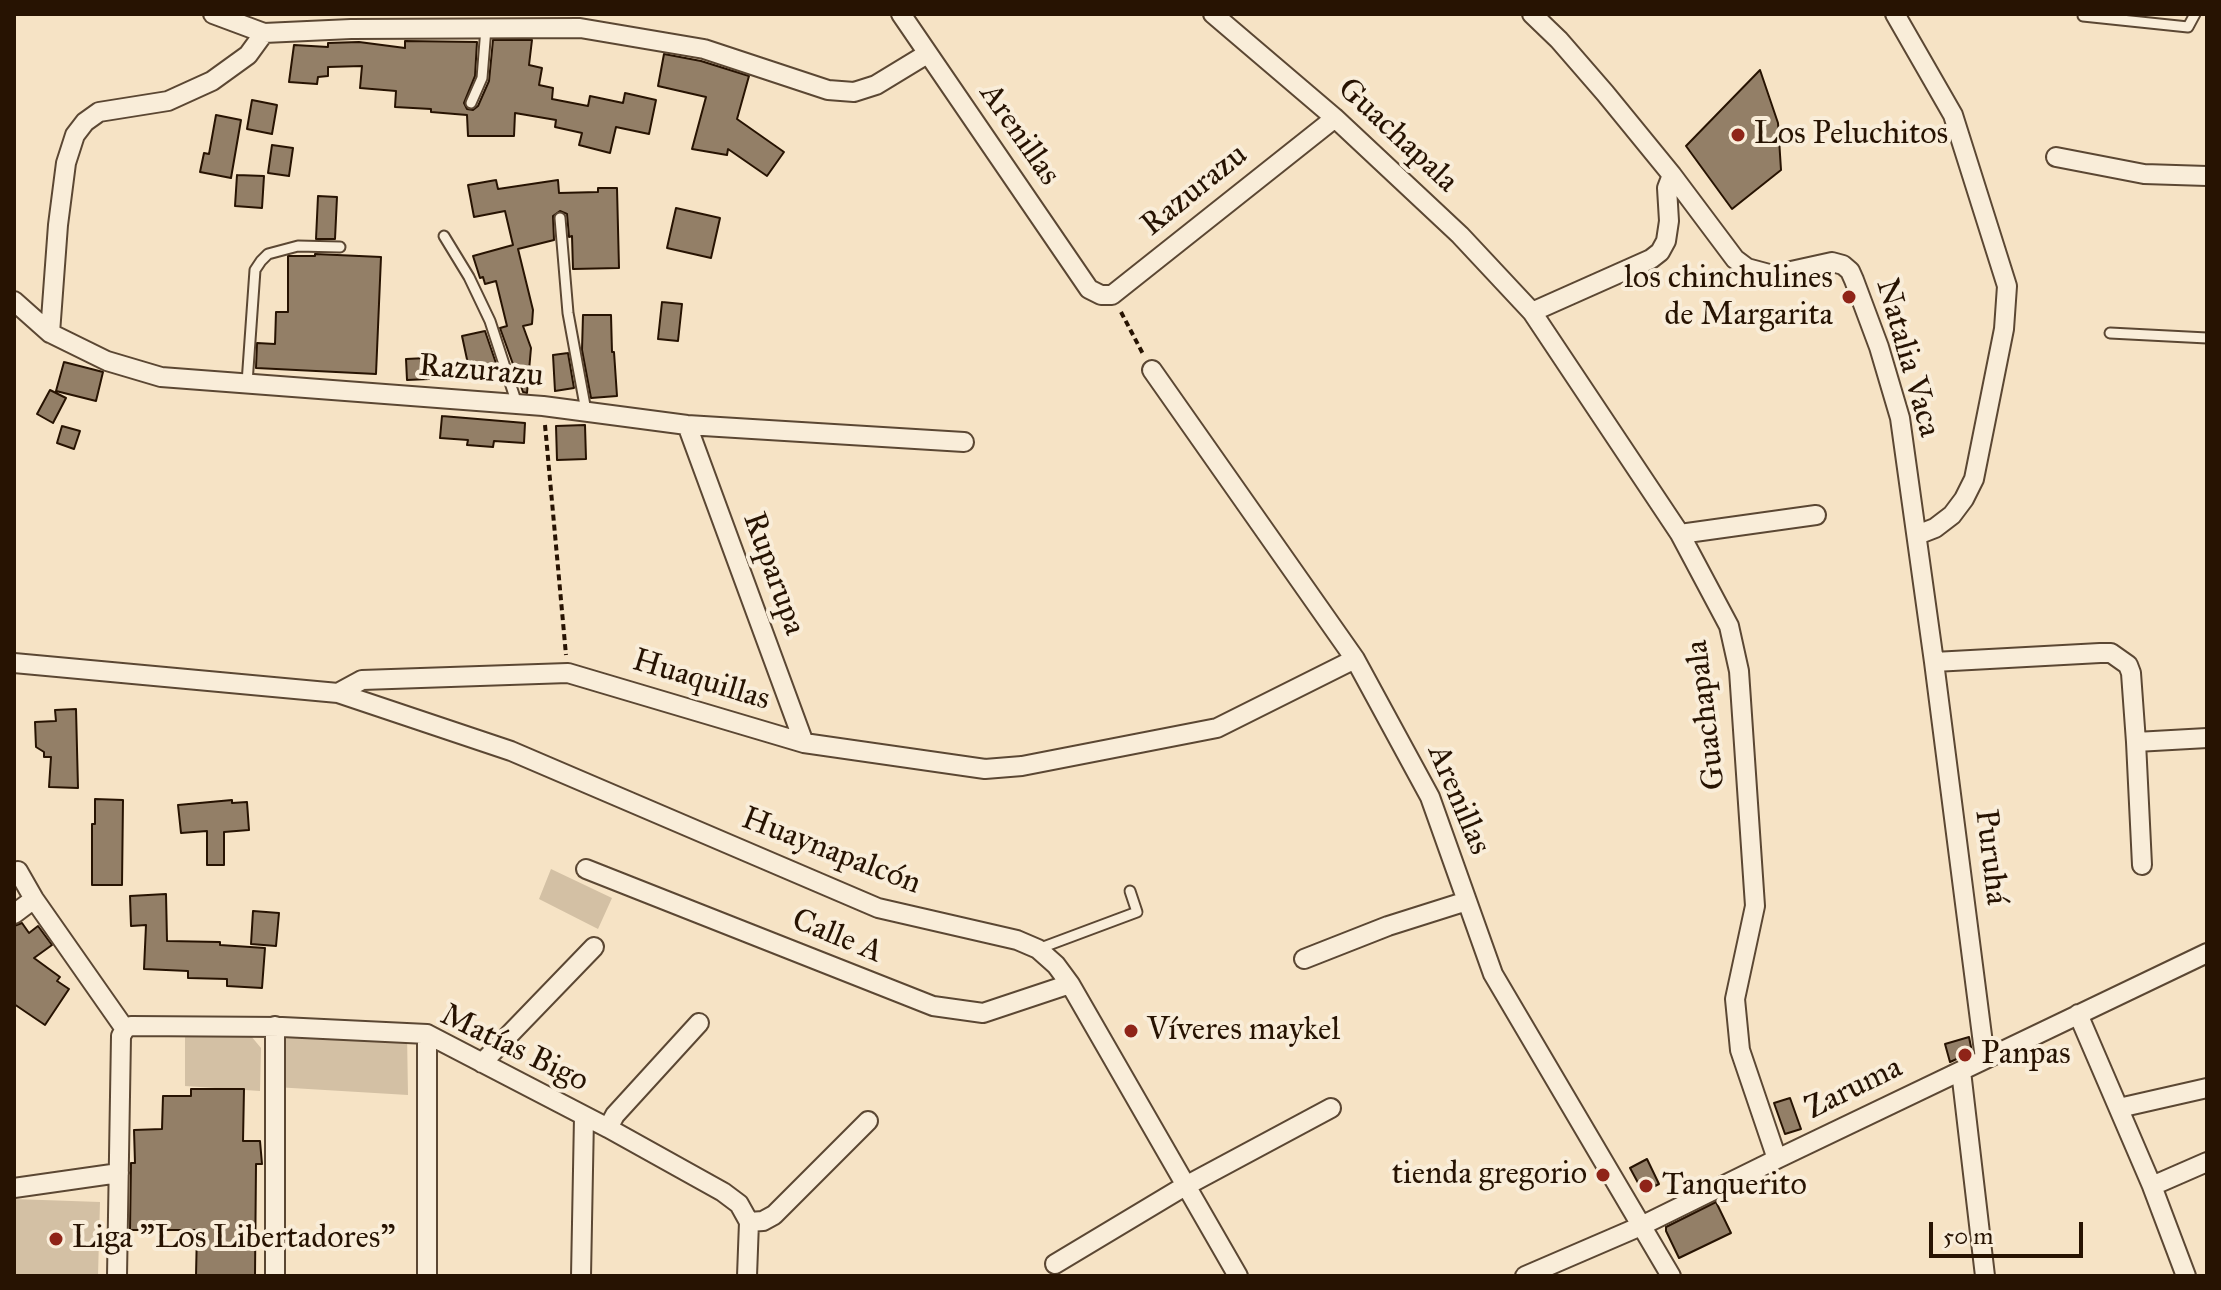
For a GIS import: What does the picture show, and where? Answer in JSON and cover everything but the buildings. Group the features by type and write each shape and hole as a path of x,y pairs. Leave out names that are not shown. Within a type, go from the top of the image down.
{"street":[{"path":"213,14 264,33 351,29 580,28 704,49 828,90 854,92 876,85 927,54"},
{"name":"Arenillas","path":"901,14 1089,289 1101,295 1112,295"},
{"name":"Guachapala","path":"1213,14 1335,118 1460,235 1532,312 1680,534 1729,626 1739,671 1755,906 1735,999 1740,1050 1777,1159"},
{"name":"Natalia Vaca","path":"1532,14 1559,40 1672,175 1735,259 1747,268 1773,275 1832,262 1850,271 1879,347 1900,418 1934,662"},
{"path":"1895,14 1953,115 2007,286 2004,329 1974,479 1952,515 1935,528 1917,535"},
{"path":"50,333 66,163 75,135 85,122 99,112 168,101 212,81 248,55 264,33"},
{"name":"Razurazu","path":"1112,295 1335,118"},
{"path":"2056,157 2144,174 2207,176"},
{"path":"1532,312 1651,259 1660,252 1666,241 1669,221 1667,188 1672,175"},
{"name":"Razurazu","path":"14,301 50,333 107,361 161,377 543,406 687,425 964,442"},
{"name":"Arenillas","path":"1152,370 1355,659 1430,797 1493,974 1671,1276"},
{"name":"Ruparupa","path":"687,425 804,743"},
{"path":"1680,534 1816,515"},
{"path":"1934,662 2111,653 2128,665 2136,742 2142,865"},
{"name":"Huaquillas","path":"14,663 338,693 362,680 568,673 804,743 985,769 1022,766 1217,728 1355,659"},
{"name":"Puruhá","path":"1934,662 1985,1059"},
{"name":"Huaynapalcón","path":"338,693 511,751 878,908 1017,940 1038,949 1056,965 1070,984 1238,1276"},
{"path":"2136,742 2207,738"},
{"name":"Calle A","path":"586,869 933,1006 983,1013 1070,984"},
{"path":"18,871 123,1032 117,1276"},
{"path":"14,914 34,899"},
{"path":"1304,959 1388,926 1467,901"},
{"path":"482,1063 594,947"},
{"name":"Zaruma","path":"1525,1276 1641,1226 2207,953"},
{"path":"2078,1014 2152,1186 2186,1276"},
{"path":"608,1128 615,1115 699,1023"},
{"name":"Matías Bigo","path":"123,1032 131,1026 275,1026 427,1034 723,1192 739,1204 749,1222"},
{"path":"275,1026 275,1276"},
{"path":"427,1034 427,1276"},
{"path":"1961,1071 1985,1276"},
{"path":"2119,1108 2207,1088"},
{"path":"1055,1264 1186,1187 1331,1108"},
{"path":"581,1276 584,1117"},
{"path":"747,1276 749,1222 763,1221 774,1215 868,1121"},
{"path":"2152,1186 2207,1162"},
{"path":"14,1188 119,1173"}],"lane":[{"path":"2083,16 2188,27 2195,14"},
{"path":"471,103 482,78 486,28"},
{"path":"560,218 568,313 586,411"},
{"path":"444,236 469,277 490,321 517,404"},
{"path":"247,383 255,270 261,261 268,254 298,246 340,247"},
{"path":"2110,333 2207,338"},
{"path":"1038,949 1137,912 1130,891"}],"path":[{"path":"1112,295 1152,370"},
{"path":"543,406 568,673"}],"shaded area":[{"path":"551,869 612,898 598,929 539,899"},
{"path":"282,1027 407,1033 408,1095 275,1087"},
{"path":"251,1036 261,1048 260,1091 185,1086 185,1037"},
{"name":"Liga \"Los Libertadores\"","path":"14,1199 100,1202 98,1276 14,1276"}],"place":[{"name":"Los Peluchitos","path":"1738,135"},
{"name":"los chinchulines de Margarita","path":"1849,297"},
{"name":"Víveres maykel","path":"1131,1031"},
{"name":"Panpas","path":"1965,1055"},
{"name":"tienda gregorio","path":"1603,1175"},
{"name":"Tanquerito","path":"1646,1186"},
{"name":"Liga \"Los Libertadores\"","path":"56,1239"}]}
